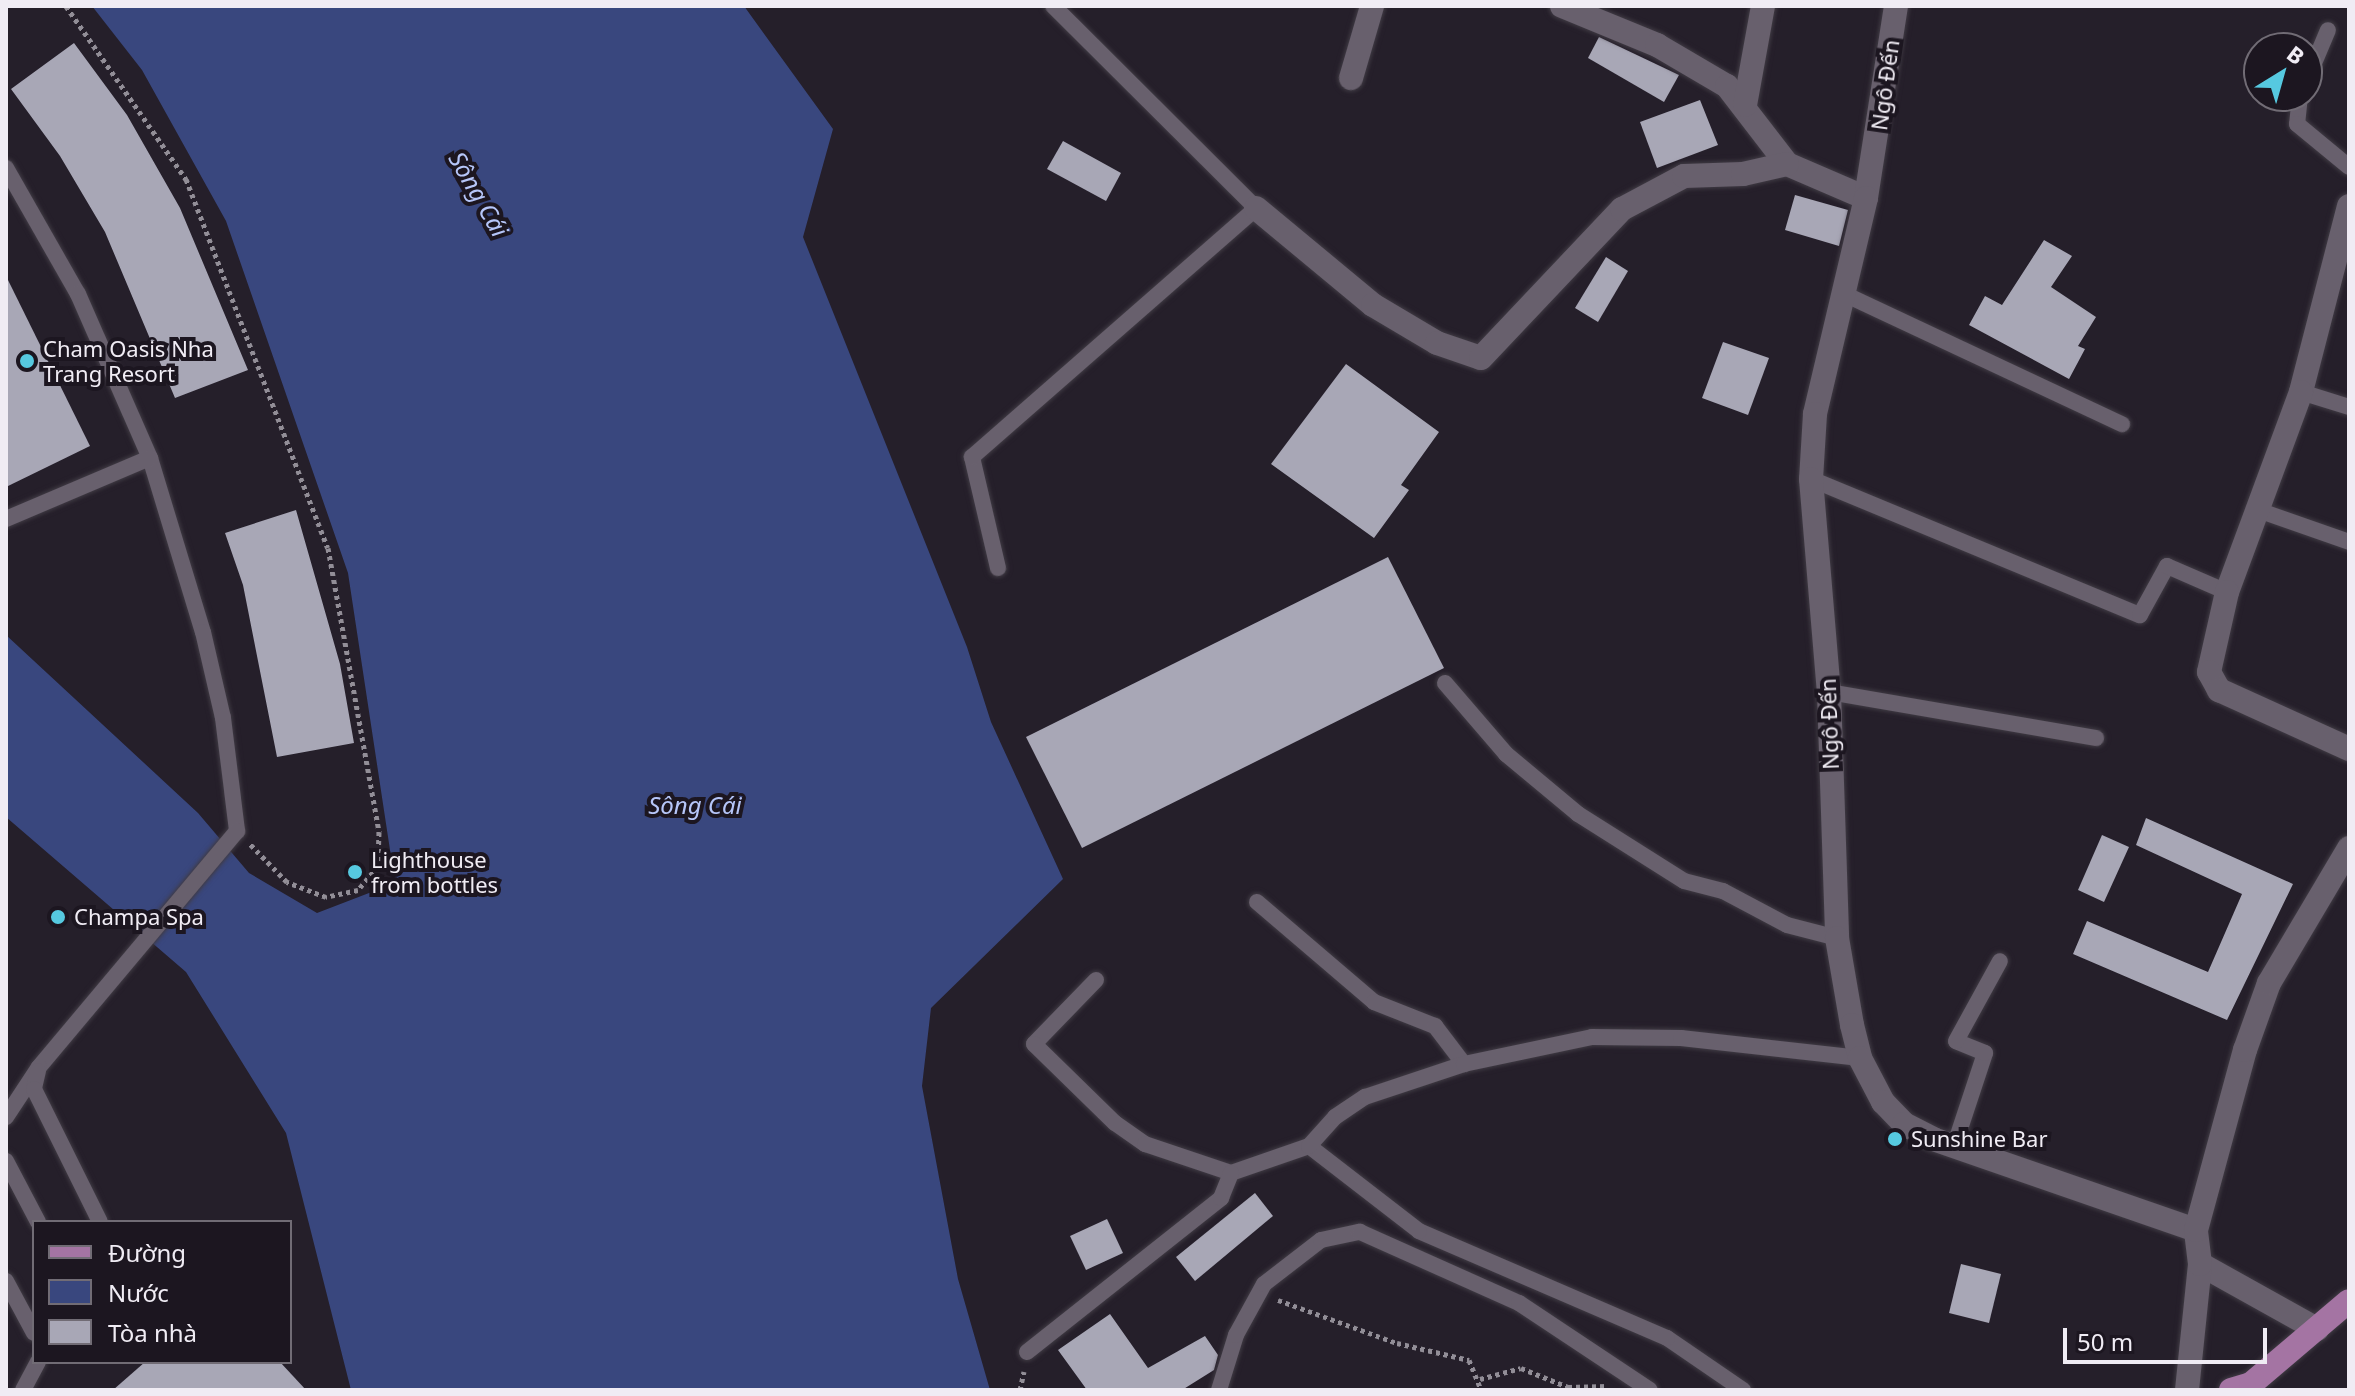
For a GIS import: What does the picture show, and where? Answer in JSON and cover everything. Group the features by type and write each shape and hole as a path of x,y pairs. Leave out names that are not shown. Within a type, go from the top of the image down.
{"main road":[{"path":"2244,1388 2349,1301"}],"street":[{"path":"1351,78 1372,6"},
{"path":"1562,6 1613,17 1727,86 1745,105 1787,164 1866,198"},
{"path":"1745,105 1763,6"},
{"name":"Ngô Đến","path":"1896,6 1866,198 1815,414 1811,479 1829,692 1837,938 1860,1058 1883,1102 1904,1124 1954,1147 2196,1230"},
{"path":"1256,208 1373,305 1437,343 1481,358 1622,209 1684,176 1743,174 1787,164"},
{"path":"2349,206 2301,392 2255,509 2227,592 2209,672 2219,690 2349,749"},
{"path":"2187,1390 2200,1264 2196,1230 2245,1050 2269,983 2349,848"},
{"path":"2200,1264 2317,1329"}],"lane":[{"path":"998,568 972,457 1256,208 1053,6"},
{"path":"2323,42 2328,30"},
{"path":"2298,112 2297,124 2349,167"},
{"path":"6,168 78,294 150,458 217,689 237,831 39,1067 6,1117"},
{"path":"1844,294 2122,424"},
{"path":"2301,392 2349,407"},
{"path":"6,519 150,458"},
{"path":"1811,479 2140,615 2167,566 2227,592"},
{"path":"2255,509 2349,542"},
{"path":"1445,683 1506,754 1578,814 1684,881 1723,891 1787,925 1837,938"},
{"path":"1829,692 2096,738"},
{"path":"1257,902 1374,1002 1435,1026 1464,1064"},
{"path":"1954,1147 1985,1053 1956,1041 2000,961"},
{"path":"1096,980 1034,1044 1115,1123 1145,1144 1231,1173 1309,1146 1335,1117 1365,1097 1464,1064 1592,1037 1681,1038 1860,1058"},
{"path":"6,1094 39,1067"},
{"path":"39,1067 34,1089 99,1220"},
{"path":"1309,1146 1419,1231 1667,1338 1743,1390"},
{"path":"6,1161 37,1220"},
{"path":"1027,1352 1221,1198 1231,1173"},
{"path":"1219,1390 1236,1335 1264,1284 1321,1240 1360,1232 1519,1303 1647,1388"},
{"path":"6,1281 32,1329"},
{"path":"23,1390 37,1364"}],"path":[{"path":"66,6 186,179 328,548 379,832 378,866 358,890 326,897 287,882 237,831"},
{"path":"1264,1284 1281,1303 1308,1307 1397,1343 1469,1360 1480,1379 1481,1390"},
{"path":"1480,1379 1521,1368 1568,1387 1647,1388"}],"water":[{"name":"Sông Cái","path":"92,6 744,6 833,129 803,237 967,647 991,722 1063,879 931,1008 922,1086 958,1279 990,1390 351,1390 286,1133 186,972 6,817 6,635 198,813 249,873 317,913 395,883 348,573 226,221 142,70"}],"building":[{"path":"1599,37 1679,75 1664,102 1588,58"},
{"path":"74,43 127,115 180,208 248,370 175,398 105,232 60,156 11,89"},
{"path":"1700,100 1718,145 1657,168 1640,122"},
{"path":"1063,141 1121,173 1106,201 1047,169"},
{"path":"1795,195 1848,210 1839,246 1785,230"},
{"path":"2044,240 2072,256 2051,287 2096,317 2078,346 2085,349 2069,379 1969,325 1985,296 2002,305"},
{"path":"1606,257 1628,271 1598,322 1575,308"},
{"name":"Cham Oasis Nha Trang Resort","path":"6,276 90,446 6,487"},
{"path":"1723,342 1769,358 1748,415 1702,398"},
{"path":"1346,364 1439,432 1401,485 1409,490 1374,538 1271,464"},
{"path":"296,510 340,664 354,743 277,757 243,585 225,533"},
{"path":"1388,557 1444,668 1082,848 1026,737"},
{"path":"2146,818 2293,884 2227,1020 2073,954 2087,921 2208,972 2242,894 2136,845"},
{"path":"2102,835 2129,847 2104,902 2078,890"},
{"path":"1255,1193 1273,1216 1195,1281 1176,1257"},
{"path":"1107,1219 1123,1253 1086,1270 1070,1236"},
{"path":"1961,1264 2001,1274 1989,1323 1949,1313"},
{"path":"1110,1314 1148,1368 1205,1336 1218,1355 1214,1370 1182,1390 1087,1390 1058,1350"},
{"path":"143,1364 282,1364 306,1390 113,1390"}],"place":[{"name":"Cham Oasis Nha Trang Resort","path":"27,361"},
{"name":"Lighthouse from bottles","path":"355,872"},
{"name":"Champa Spa","path":"58,917"},
{"name":"Sunshine Bar","path":"1895,1139"}]}
